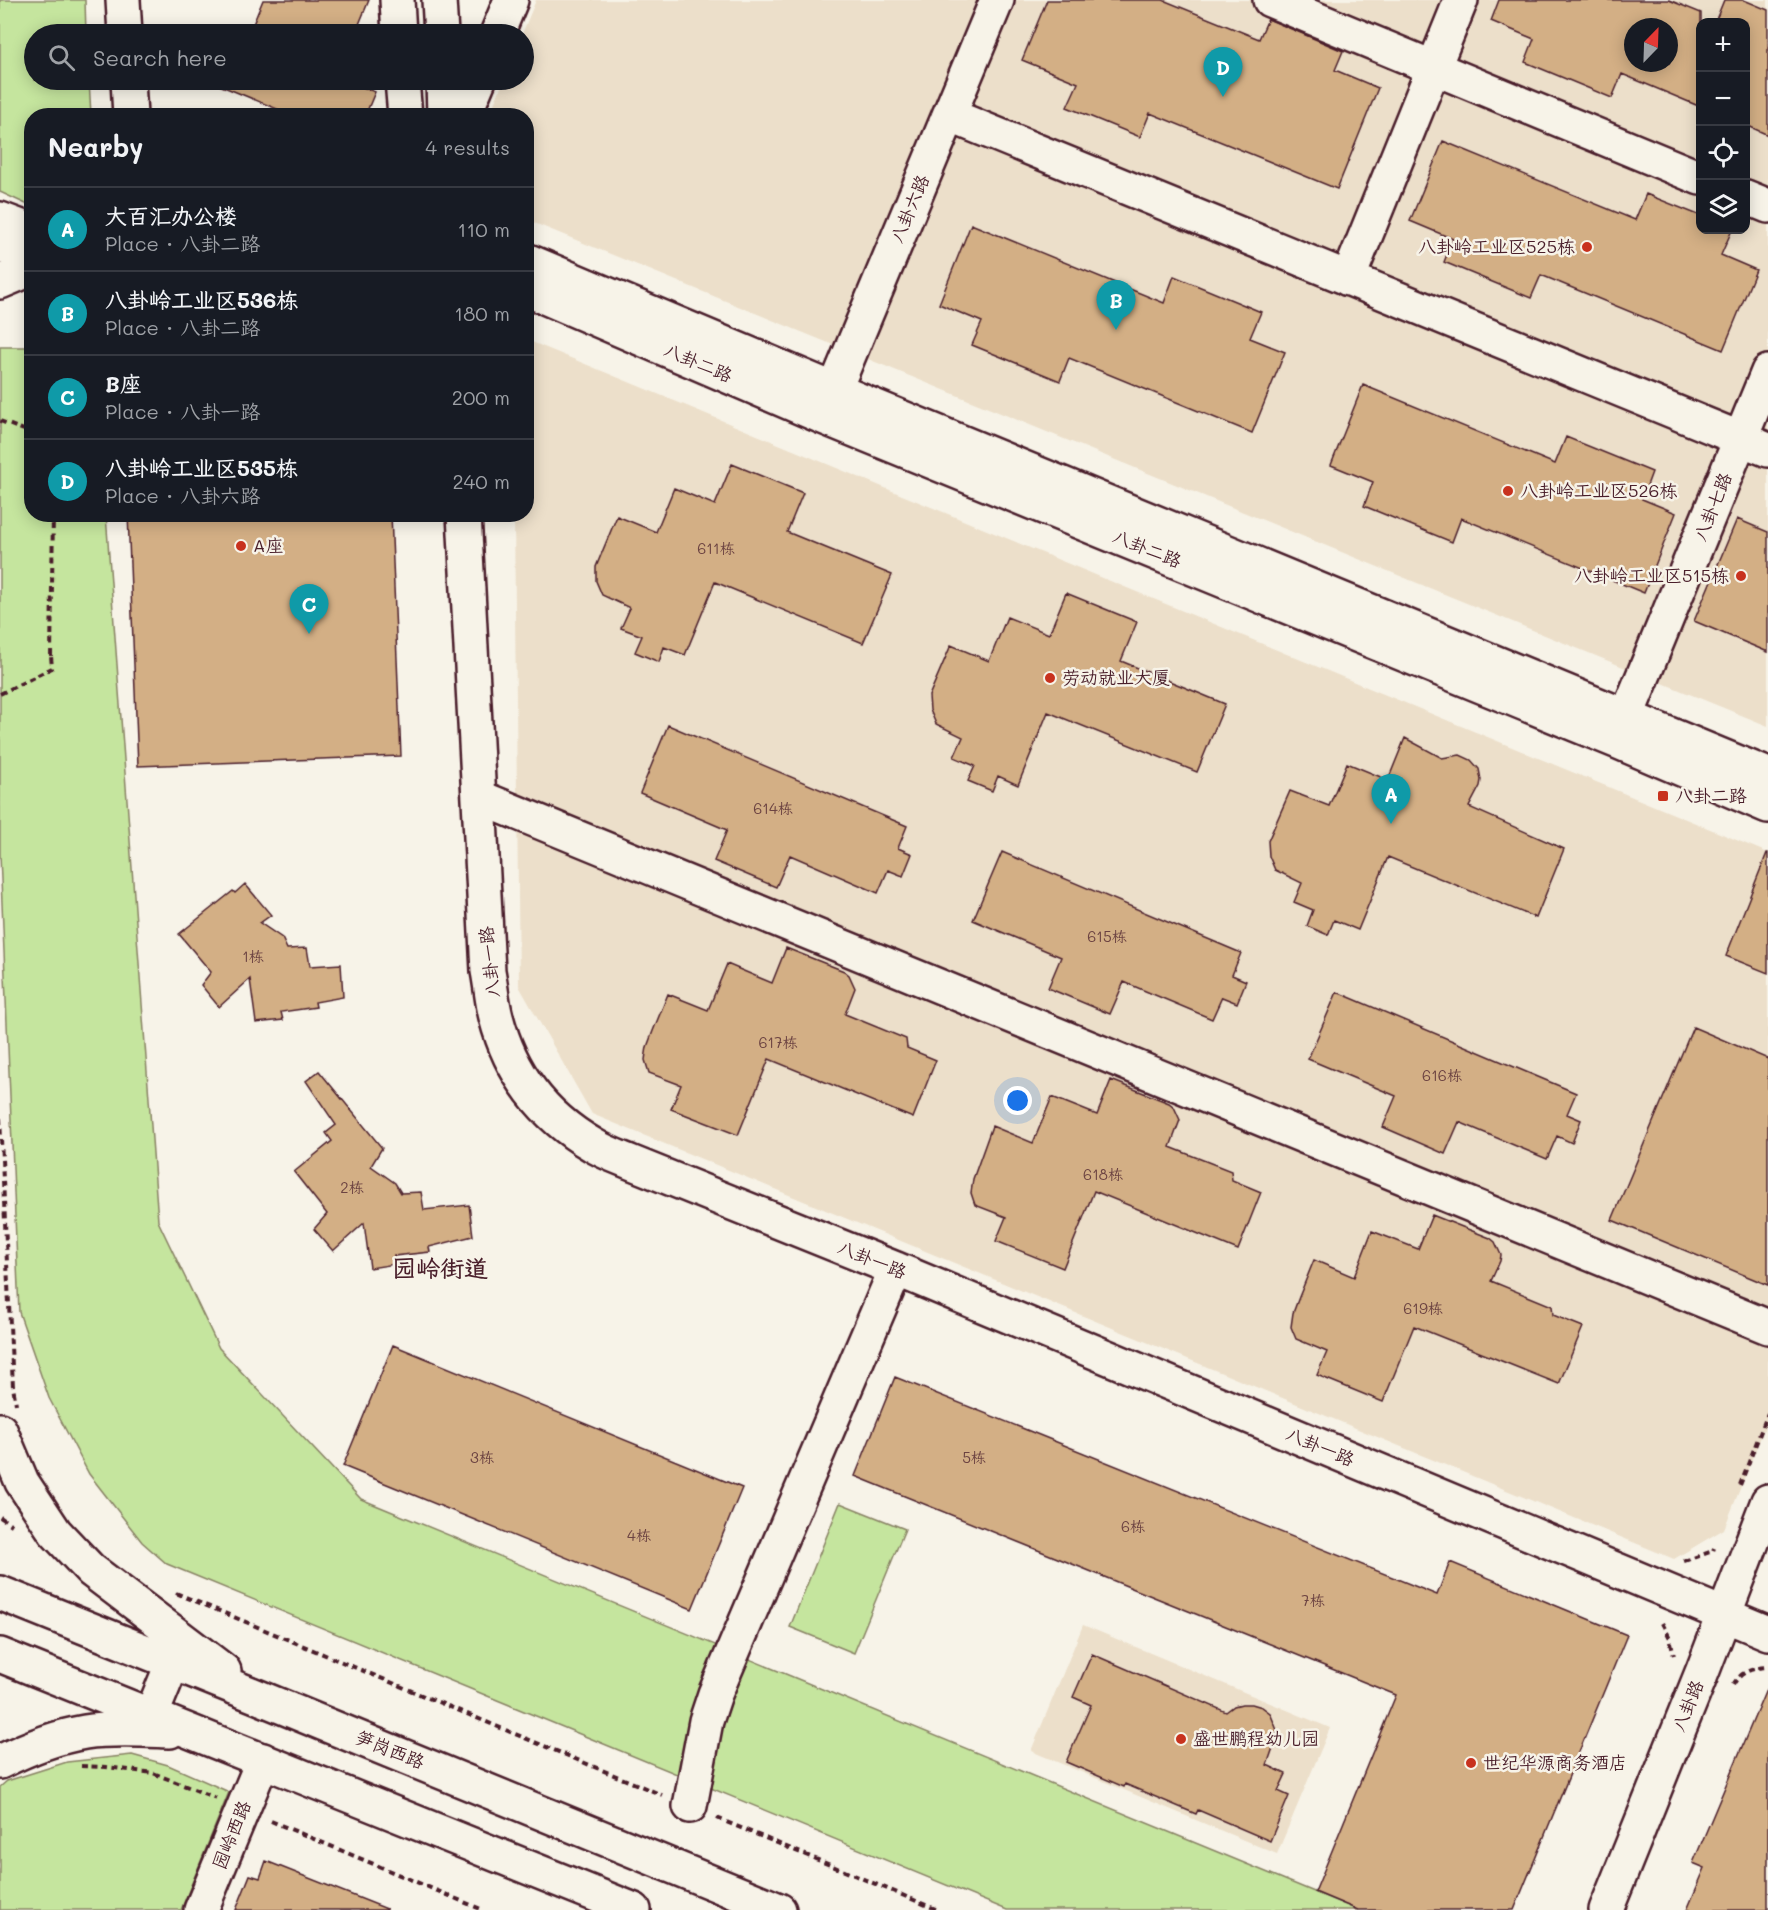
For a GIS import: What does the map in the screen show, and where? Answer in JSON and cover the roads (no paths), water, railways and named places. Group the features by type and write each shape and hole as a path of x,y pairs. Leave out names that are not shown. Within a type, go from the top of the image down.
{"street":[{"path":"123,0 124,24"},
{"path":"397,0 398,24"},
{"path":"439,0 440,24"},
{"path":"501,24 511,0"},
{"path":"1270,0 1696,176"},
{"path":"1348,279 1461,0"},
{"name":"八卦六路","path":"829,403 995,1"},
{"path":"129,90 130,108"},
{"path":"403,90 404,108"},
{"path":"443,90 444,108"},
{"path":"467,108 475,90"},
{"path":"949,115 1754,444"},
{"path":"1750,199 1768,206"},
{"path":"0,219 24,228"},
{"path":"0,247 16,270"},
{"name":"八卦二路","path":"534,264 829,403"},
{"name":"八卦二路","path":"534,292 829,403 1622,729 1768,775"},
{"name":"八卦七路","path":"1622,729 1754,444 1768,372"},
{"name":"八卦一路","path":"464,522 488,971 496,1017 511,1060 531,1094 559,1122 592,1145 630,1162 896,1269 1768,1633"},
{"name":"八卦二路","path":"1622,729 1768,806"},
{"path":"479,797 1768,1328"},
{"path":"692,1807 700,1747 715,1694 896,1269"},
{"path":"8,1419 22,1482 55,1532 91,1570 256,1696"},
{"name":"八卦路","path":"1606,1910 1768,1501"},
{"name":"笋岗西路","path":"0,1593 779,1910"},
{"path":"0,1655 634,1910"},
{"path":"151,1716 173,1662"},
{"path":"0,1762 51,1741 84,1732 130,1730 193,1732"},
{"name":"园岭西路","path":"201,1910 263,1760"}],"place":[{"name":"八卦岭工业区535栋","path":"1223,97"},
{"name":"八卦岭工业区525栋","path":"1587,247"},
{"name":"八卦岭工业区536栋","path":"1116,330"},
{"name":"八卦岭工业区526栋","path":"1508,491"},
{"name":"A座","path":"241,546"},
{"name":"八卦岭工业区515栋","path":"1741,576"},
{"name":"B座","path":"309,634"},
{"name":"劳动就业大厦","path":"1050,678"},
{"name":"八卦二路","path":"1663,796"},
{"name":"大百汇办公楼","path":"1391,824"},
{"name":"盛世鹏程幼儿园","path":"1181,1739"},
{"name":"世纪华源商务酒店","path":"1471,1763"}],"district":[{"name":"园岭街道","path":"440,1269"}]}
